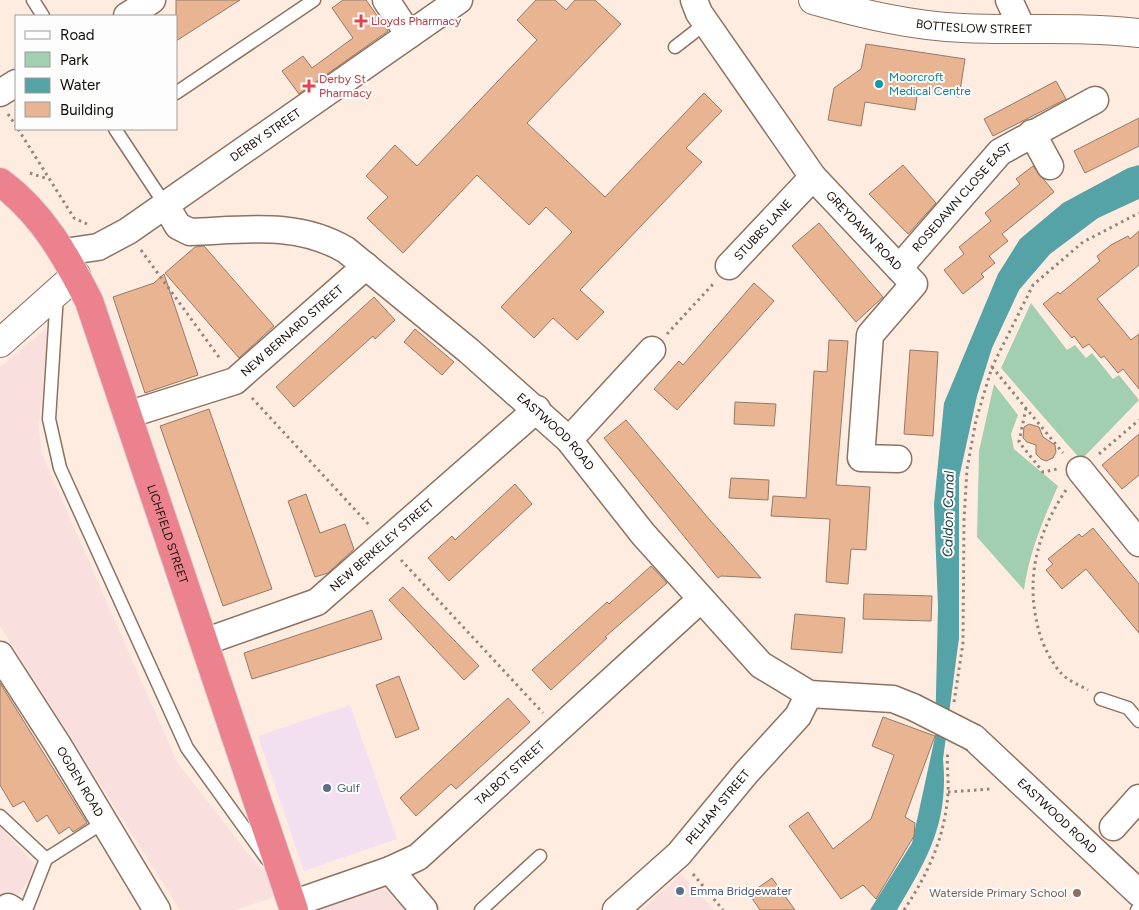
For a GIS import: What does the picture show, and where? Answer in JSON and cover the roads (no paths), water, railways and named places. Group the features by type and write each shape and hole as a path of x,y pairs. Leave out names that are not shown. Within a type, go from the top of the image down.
{"highway":[{"name":"LICHFIELD STREET","path":"0,182 19,196 65,273 89,301 290,899"}],"street":[{"path":"128,15 152,0"},
{"path":"386,0 408,35"},
{"name":"DERBY STREET","path":"65,273 98,247 128,231 166,206 459,0"},
{"path":"694,0 706,23 813,178"},
{"name":"BOTTESLOW STREET","path":"813,0 870,16 963,28 1110,29 1139,33"},
{"path":"1009,0 1022,28"},
{"path":"1110,29 1139,18"},
{"path":"0,93 15,84"},
{"name":"ROSEDAWN CLOSE EAST","path":"898,459 861,458 870,335 906,276 1000,152 1095,100"},
{"path":"1032,133 1050,166"},
{"name":"STUBBS LANE","path":"729,266 813,178"},
{"name":"GREYDAWN ROAD","path":"813,178 906,276"},
{"name":"EASTWOOD ROAD","path":"166,206 178,226 190,232 273,228 311,233 328,239 346,250 537,409 569,440 643,534 761,665 809,694 893,699 974,738 1139,893"},
{"name":"NEW BERNARD STREET","path":"127,414 236,381 366,266"},
{"path":"0,343 65,273"},
{"path":"569,440 652,350"},
{"name":"NEW BERKELEY STREET","path":"204,642 317,602 537,409"},
{"path":"1076,468 1139,543"},
{"name":"TALBOT STREET","path":"290,899 390,870 418,857 701,599"},
{"name":"OGDEN ROAD","path":"0,655 157,910"},
{"name":"PELHAM STREET","path":"616,910 679,854 746,773 798,716 809,694"},
{"path":"1113,827 1139,798"},
{"path":"390,870 424,910"}],"lane":[{"path":"33,0 42,15"},
{"path":"178,92 314,0"},
{"path":"675,48 706,23"},
{"path":"118,130 166,206"},
{"path":"65,273 49,419 60,468 187,748 290,899"},
{"path":"1101,699 1128,708 1139,721"},
{"path":"0,816 46,859"},
{"path":"16,909 46,859 104,822"},
{"path":"481,910 540,856"}],"water":[{"name":"Caldon Canal","path":"1139,165 1139,199 1098,218 1050,254 1019,290 992,348 977,396 959,478 959,638 943,759 943,802 939,821 927,856 897,910 870,910 912,843 935,737 938,607 934,504 944,403 998,274 1020,239 1063,203 1128,168"}],"place":[{"name":"Lloyds Pharmacy","path":"361,21"},
{"name":"Moorcroft Medical Centre","path":"879,84"},
{"name":"Derby St Pharmacy","path":"309,86"},
{"name":"Gulf","path":"327,788"},
{"name":"Emma Bridgewater","path":"680,891"},
{"name":"Waterside Primary School","path":"1077,893"}]}
